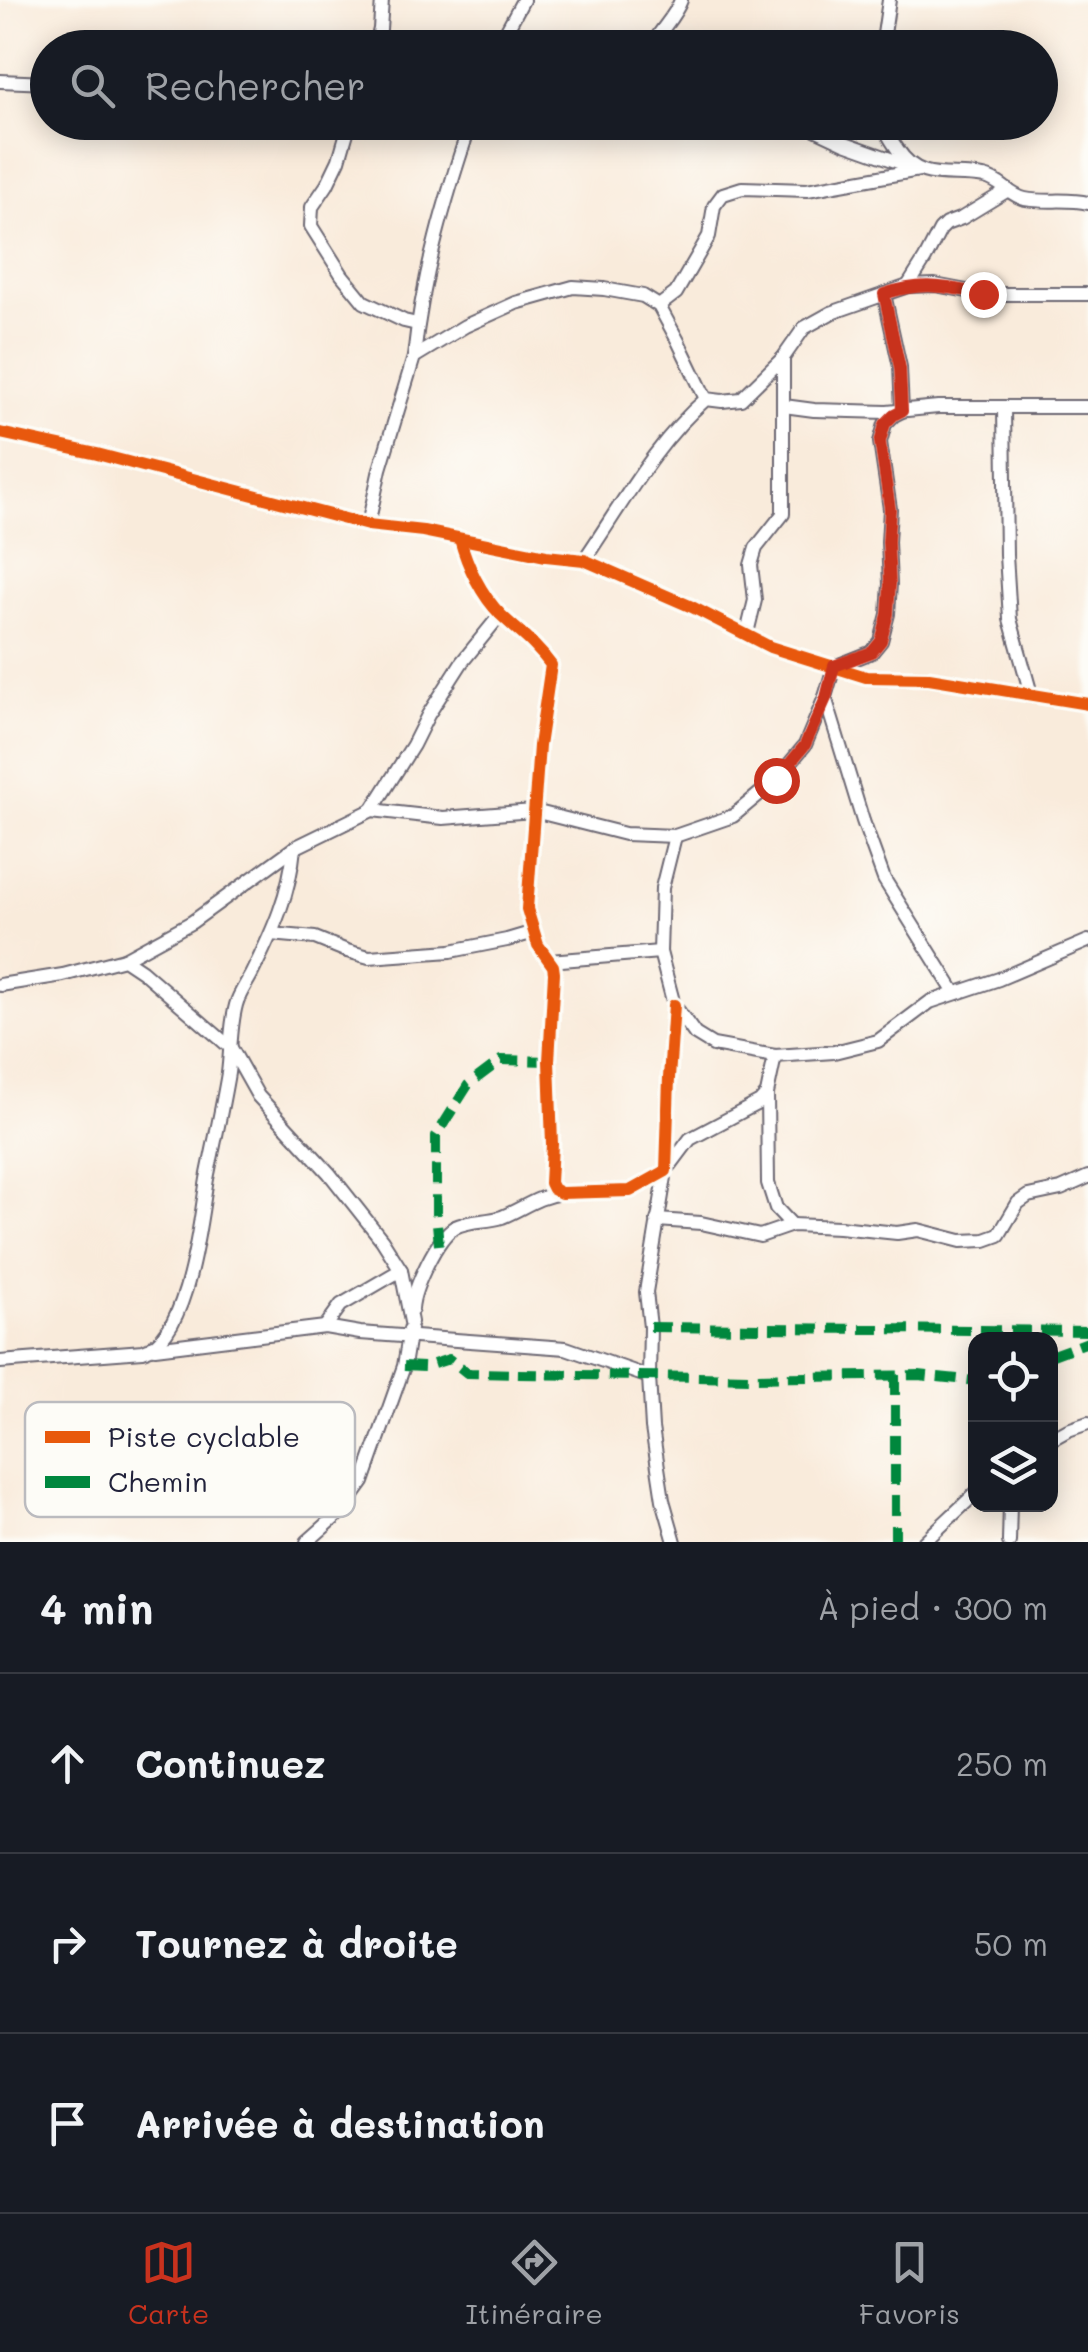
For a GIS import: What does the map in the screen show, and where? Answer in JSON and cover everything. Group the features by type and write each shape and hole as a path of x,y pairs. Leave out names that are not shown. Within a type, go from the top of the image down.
{"street":[{"path":"380,30 382,0"},
{"path":"507,30 523,0"},
{"path":"663,30 681,0"},
{"path":"885,30 889,0"},
{"path":"0,82 30,82"},
{"path":"345,140 327,185 312,207 311,226 364,302 417,324"},
{"path":"368,525 380,468 414,358 417,324 446,197 465,140"},
{"path":"839,140 933,175 986,177 1028,200 1071,199 1088,203"},
{"path":"892,140 918,170"},
{"path":"659,306 676,293 709,236 714,206 723,194 742,188 807,190 918,170"},
{"path":"908,286 946,224 1008,190"},
{"path":"584,560 686,417 706,400 741,399 782,358 804,328 908,286 934,285 983,294 1088,294"},
{"path":"414,358 465,326 516,303 573,287 643,296 659,306 706,400"},
{"path":"884,294 900,368 902,411"},
{"path":"747,633 755,600 751,565 756,548 783,514 782,358"},
{"path":"784,406 902,411 938,407 1088,407"},
{"path":"1004,408 1010,619 1031,694"},
{"path":"834,666 872,652 881,641 888,614 890,509 880,442 885,424 902,411"},
{"path":"0,433 97,454 368,525 584,560 770,647 866,677 928,678 1088,704"},
{"path":"460,539 467,563 501,614 536,646 550,666 539,746 527,910 538,946 554,973 549,1061 550,1183 561,1194"},
{"path":"0,985 63,975 124,959 192,922 294,848 372,810 462,662 501,614"},
{"path":"372,810 443,818 534,811 626,834 674,836 733,816 776,780 805,745 826,698 834,666"},
{"path":"826,698 884,879 956,993"},
{"path":"674,836 662,888 660,952 674,1005 666,1170 646,1292 652,1428 662,1500 674,1542"},
{"path":"155,1348 188,1285 236,1002 285,898 294,848"},
{"path":"271,934 315,938 370,957 451,951 534,932"},
{"path":"674,1005 695,1034 713,1045 775,1056 834,1052 878,1041 930,1002 999,979 1088,941"},
{"path":"548,962 660,952"},
{"path":"124,959 231,1048 258,1096 382,1240 401,1270 410,1329"},
{"path":"775,1056 768,1094 768,1182 776,1208 792,1225"},
{"path":"355,1493 363,1482 404,1366 412,1298 452,1229 501,1217 544,1196 630,1192 666,1170 690,1139 768,1094"},
{"path":"658,1220 702,1223 760,1236 792,1225 897,1233 918,1230 960,1241 984,1240 1000,1236 1018,1203 1028,1196 1061,1189 1088,1177"},
{"path":"324,1327 341,1305 401,1270"},
{"path":"0,1362 124,1353 324,1327 360,1333 410,1329 566,1348 648,1377"},
{"path":"1058,1436 1088,1422"},
{"path":"924,1542 968,1501"},
{"path":"1009,1542 1010,1512"},
{"path":"308,1542 335,1517"}],"marked path":[{"path":"439,1245 436,1136 468,1085 501,1060 549,1061"},
{"path":"650,1327 1088,1331"},
{"path":"1058,1353 1088,1342"},
{"path":"404,1366 424,1367 449,1359 467,1373 753,1378 919,1375 968,1380"},
{"path":"895,1375 895,1542"}],"cycle path":[{"path":"0,433 97,454 368,525 584,560 692,607 770,647 866,677 929,678 1088,704"},
{"path":"460,539 487,598 551,665 539,746 527,909 538,945 554,973 549,1061 553,1189 561,1193 630,1191 666,1171 674,1005"}],"route":[{"path":"776,780 805,745 826,698 834,666 872,652 881,641 888,614 890,509 880,442 885,424 902,411 900,368 884,294 908,286 934,285 983,294"}]}
